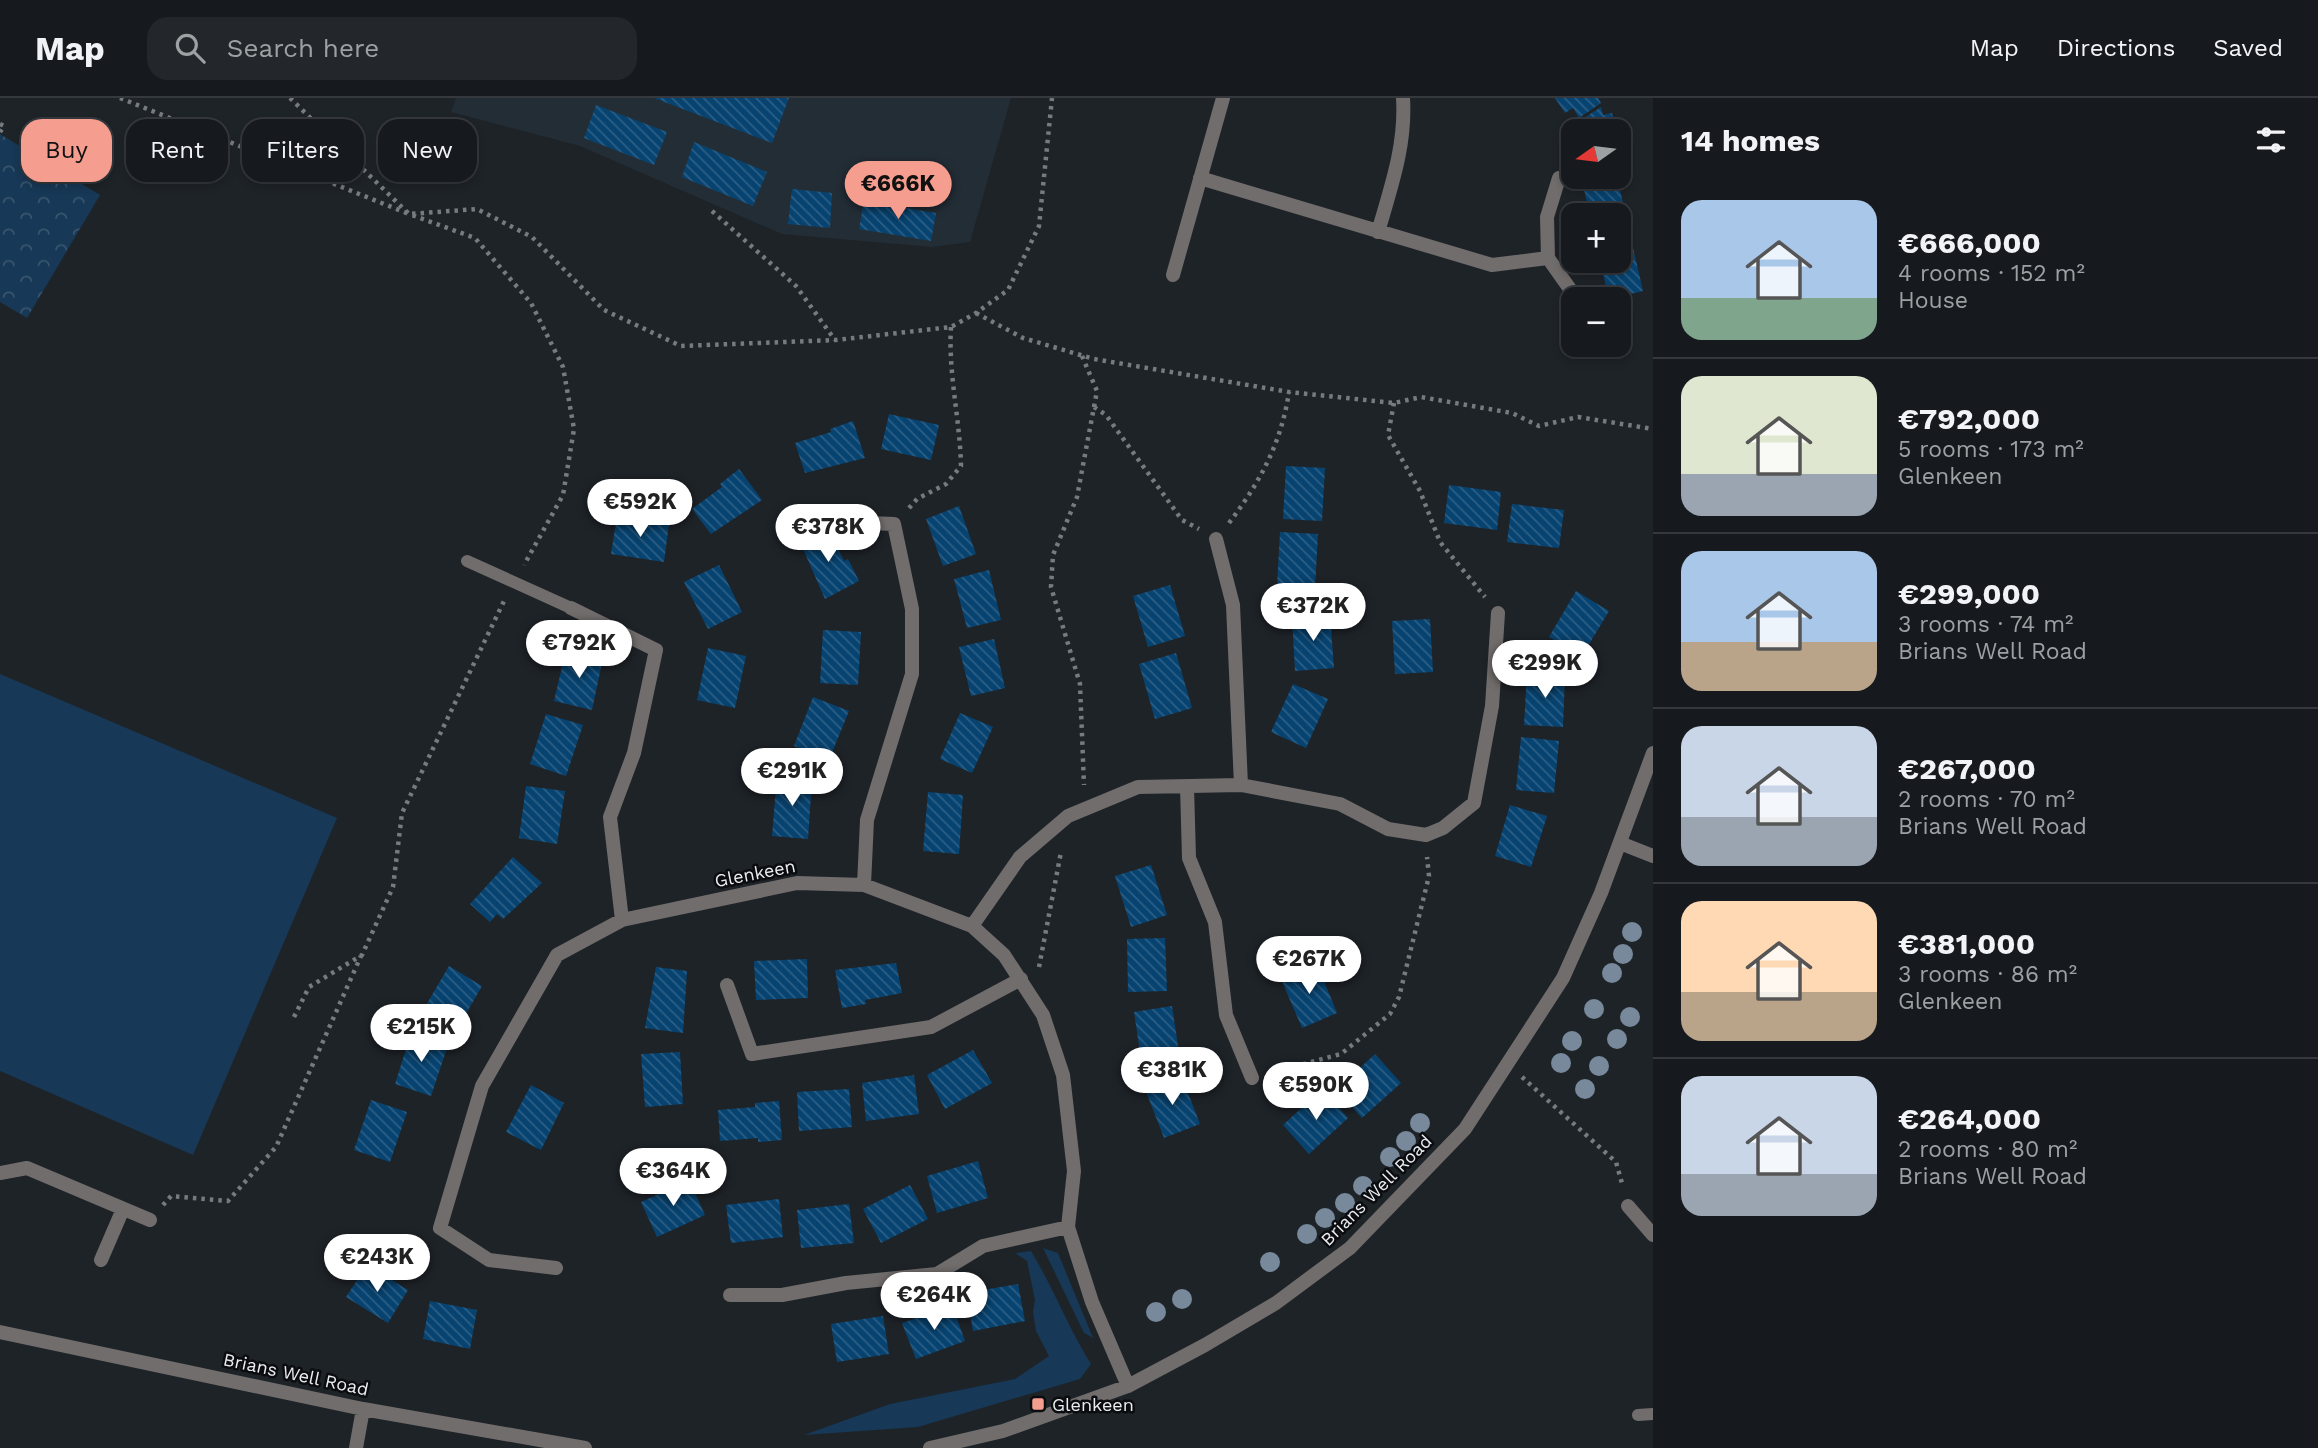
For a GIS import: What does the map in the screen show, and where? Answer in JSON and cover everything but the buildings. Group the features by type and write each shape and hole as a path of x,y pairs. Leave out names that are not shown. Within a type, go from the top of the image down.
{"street":[{"path":"1173,275 1223,98"},
{"path":"1378,232 1398,164 1405,127 1402,98"},
{"path":"1200,178 1492,265 1548,258"},
{"path":"1559,178 1547,217 1548,258 1569,287"},
{"path":"843,522 894,524 912,609 912,674 867,820 864,885"},
{"path":"1216,539 1233,605 1241,785"},
{"path":"571,608 656,650 634,753 610,817 622,920"},
{"path":"972,926 1020,857 1068,816 1085,806 1138,788 1241,785 1340,804 1388,829 1426,835 1443,828 1474,803 1492,705 1498,613"},
{"name":"Brians Well Road","path":"930,1448 1003,1431 1128,1386 1276,1303 1350,1248 1465,1129 1563,978 1620,843 1653,753"},
{"path":"1187,786 1189,858 1214,922 1226,1015 1252,1078"},
{"path":"1620,843 1653,856"},
{"name":"Glenkeen","path":"556,1268 489,1260 440,1228 482,1086 556,955 622,920 797,883 864,885 972,926 1004,955 1043,1015 1063,1075 1074,1171 1068,1227 1092,1302 1128,1386"},
{"path":"727,985 752,1054 931,1027 1021,979"},
{"path":"0,1172 27,1168 150,1220"},
{"path":"1628,1206 1653,1235"},
{"path":"100,1260 123,1209"},
{"path":"730,1295 782,1294 846,1283 937,1274 983,1246 1068,1227"},
{"name":"Brians Well Road","path":"0,1332 363,1409 585,1448"},
{"path":"356,1448 363,1409"}],"lane":[{"path":"467,561 571,608"},
{"path":"1638,1415 1653,1414"}],"path":[{"path":"120,98 475,238 531,303 563,367 573,429 563,495 514,582 402,813 393,887 276,1147 228,1201 170,1196 150,1220"},
{"path":"290,98 409,214 477,209 532,237 604,310 681,346 836,340 951,327 976,313 1008,290 1039,226 1052,98"},
{"path":"0,124 4,126 0,132"},
{"path":"712,211 796,286 836,340"},
{"path":"976,313 1023,338 1082,356 1289,393 1394,403 1421,397 1513,413 1539,426 1578,417 1653,429"},
{"path":"894,524 917,499 946,484 961,466 960,431 950,367 951,327"},
{"path":"1082,356 1097,391 1077,497 1053,555 1051,587 1080,684 1085,806"},
{"path":"1094,407 1106,415 1182,520 1216,539 1270,461 1284,425 1289,393"},
{"path":"1394,403 1388,435 1420,491 1440,542 1498,613"},
{"path":"1033,999 1068,816"},
{"path":"1252,1078 1340,1054 1390,1014 1399,998 1429,876 1426,835"},
{"path":"295,1017 309,987 362,955"},
{"path":"1508,1064 1616,1162 1628,1206"}],"shaded area":[{"path":"456,98 1011,98 970,242 932,247 782,234 580,146 451,112"}],"green space":[{"path":"0,134 21,147 21,182 79,182 100,195 27,318 0,302"},
{"path":"0,674 337,818 193,1155 0,1071"},
{"path":"1043,1248 1058,1253 1093,1338 1084,1333"},
{"path":"1031,1251 1091,1364 1080,1379 918,1427 804,1435 890,1404 1015,1379 1049,1356 1036,1331 1033,1312 1035,1300 1027,1261 1015,1253"}],"place":[{"name":"Glenkeen","path":"1038,1404"}]}
